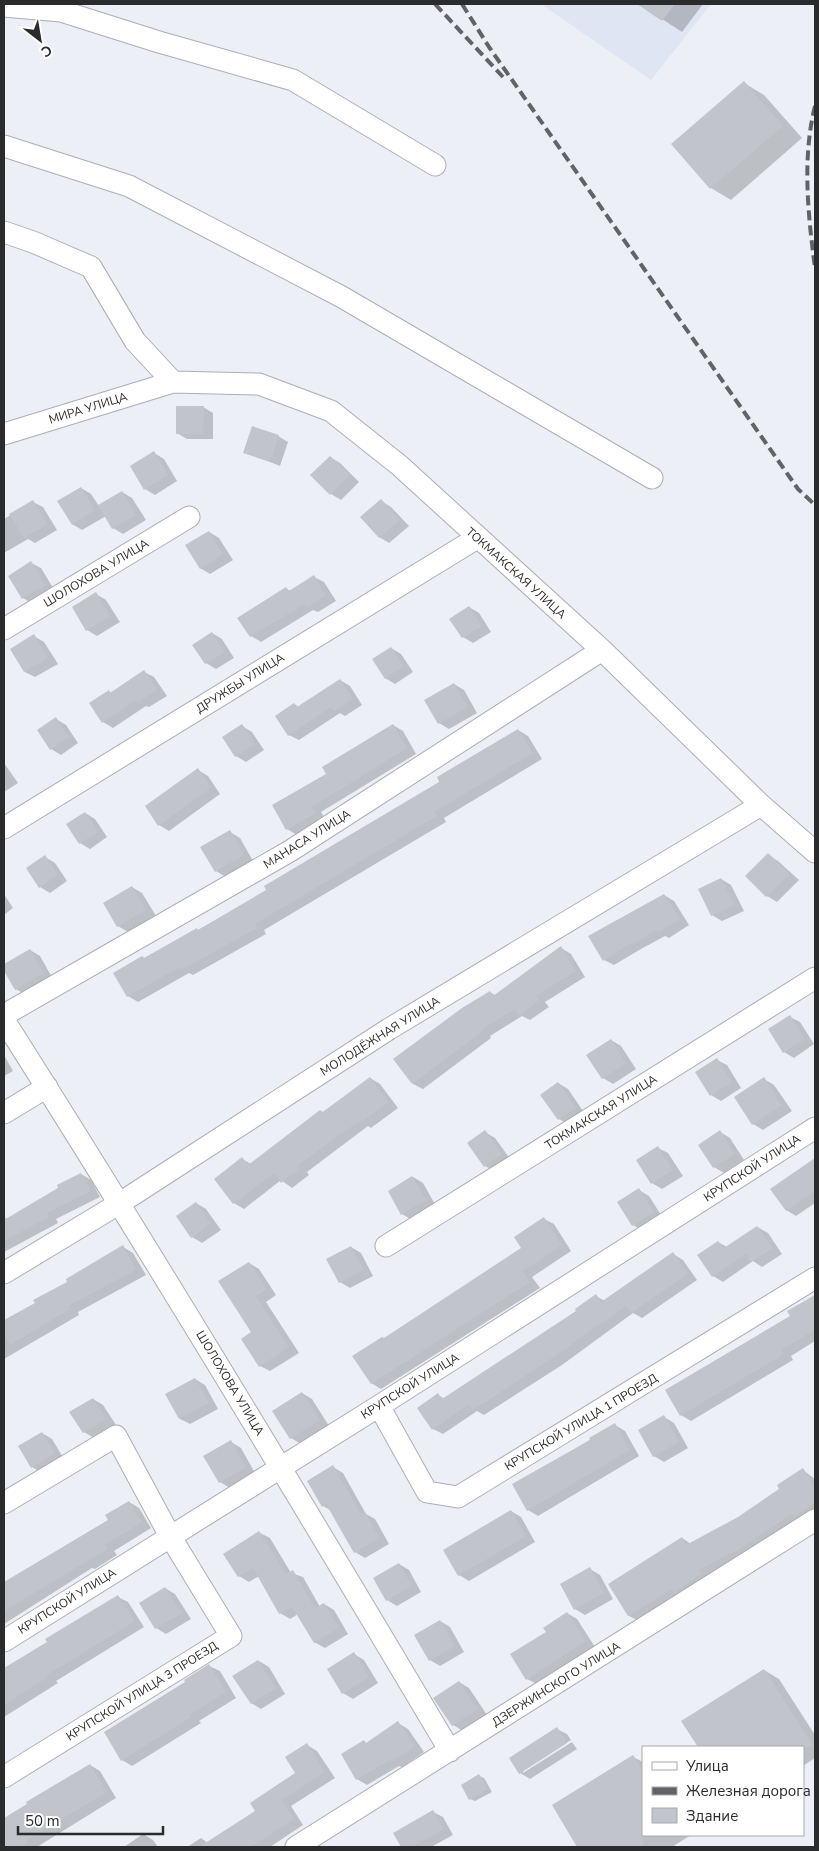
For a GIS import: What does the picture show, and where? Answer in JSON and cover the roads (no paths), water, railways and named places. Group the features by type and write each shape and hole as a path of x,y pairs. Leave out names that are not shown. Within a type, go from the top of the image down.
{"street":[{"path":"4,6 61,11 159,42 293,80 435,165"},
{"path":"4,146 138,190 342,297 652,478"},
{"path":"4,232 33,242 91,268 136,341 173,382"},
{"name":"МИРА УЛИЦА","path":"4,434 173,382"},
{"name":"ТОКМАКСКАЯ УЛИЦА","path":"173,382 259,384 331,412 399,465 476,538 602,650 761,805 815,852"},
{"name":"ШОЛОХОВА УЛИЦА","path":"4,629 189,517"},
{"name":"ДРУЖБЫ УЛИЦА","path":"4,828 476,538"},
{"name":"МАНАСА УЛИЦА","path":"4,1015 290,851 602,650"},
{"name":"МОЛОДЁЖНАЯ УЛИЦА","path":"4,1273 120,1202 389,1029 761,805"},
{"name":"ТОКМАКСКАЯ УЛИЦА","path":"386,1246 815,978"},
{"name":"ШОЛОХОВА УЛИЦА","path":"4,1020 120,1202 281,1466 450,1751"},
{"path":"4,1113 47,1088"},
{"name":"КРУПСКОЙ УЛИЦА","path":"4,1641 379,1406 815,1128"},
{"name":"КРУПСКОЙ УЛИЦА 1 ПРОЕЗД","path":"379,1406 427,1492 458,1498 815,1278"},
{"path":"4,1503 116,1436 170,1536"},
{"name":"ДЗЕРЖИНСКОГО УЛИЦА","path":"296,1847 815,1520"},
{"name":"КРУПСКОЙ УЛИЦА 3 ПРОЕЗД","path":"4,1777 231,1636 170,1536"}],"railway":[{"path":"435,4 503,77"},
{"path":"462,4 489,47 798,489 815,505"},
{"path":"815,106 807,166 808,207 815,268"}]}
